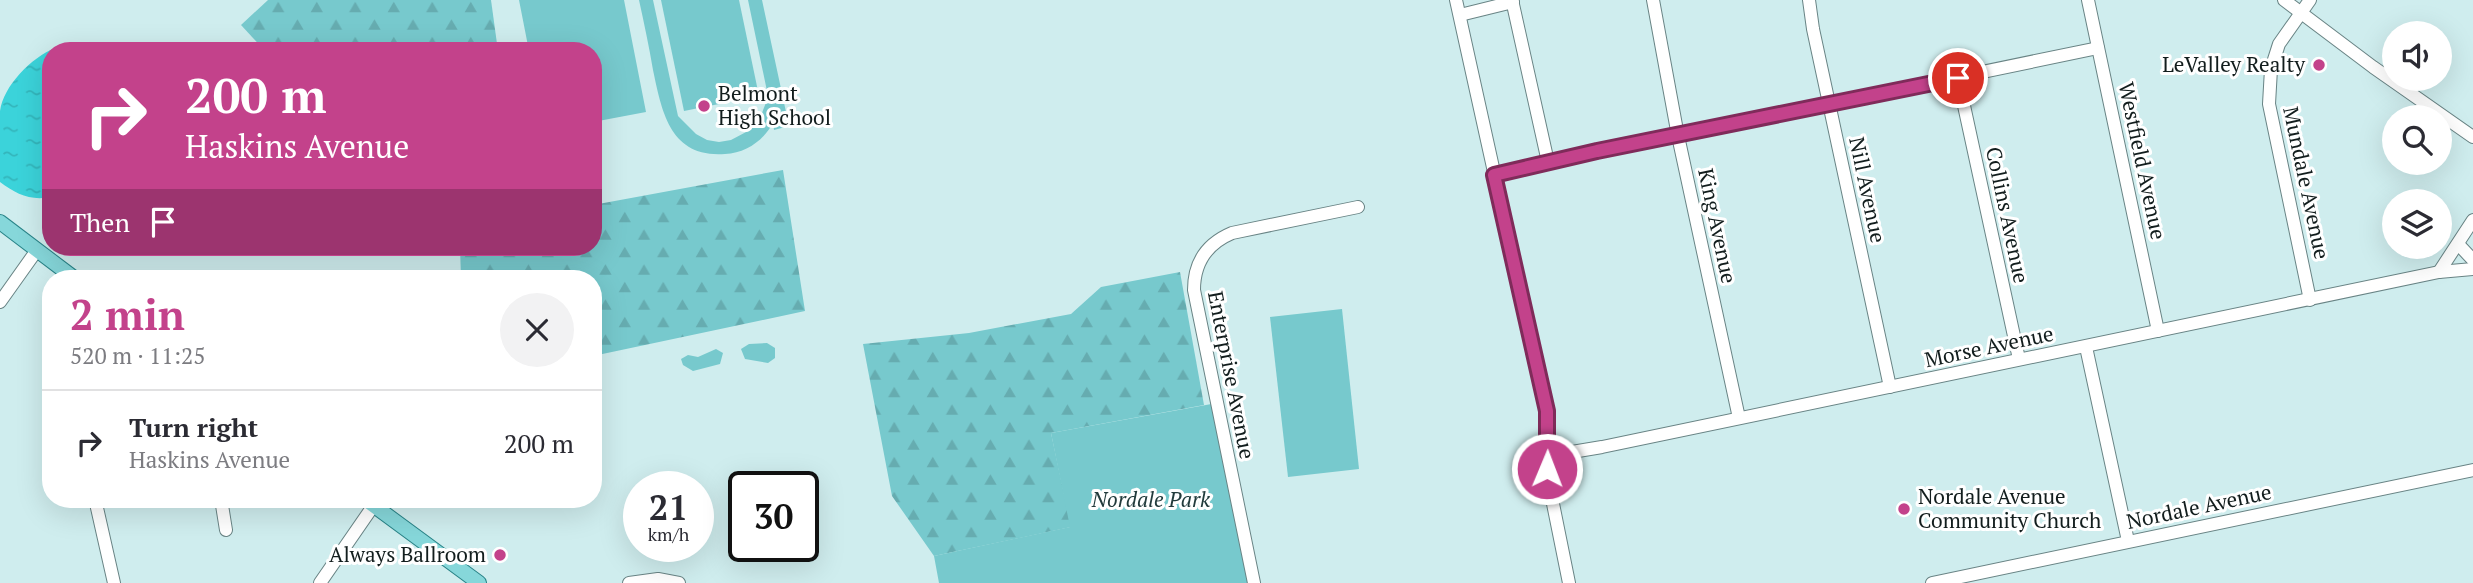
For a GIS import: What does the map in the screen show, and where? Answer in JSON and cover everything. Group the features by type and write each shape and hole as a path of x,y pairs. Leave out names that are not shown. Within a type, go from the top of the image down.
{"main road":[{"path":"0,222 42,254"},
{"path":"45,256 63,270"},
{"path":"381,508 479,583"}],"street":[{"path":"1456,0 1547,411 1547,474 1569,583"},
{"name":"King Avenue","path":"1653,0 1678,136 1739,418"},
{"name":"Nill Avenue","path":"1809,0 1890,387"},
{"name":"Westfield Avenue","path":"2088,0 2158,331"},
{"path":"2284,0 2440,116 2473,137"},
{"name":"Mundale Avenue","path":"2310,0 2287,31 2274,58 2269,104 2310,300"},
{"path":"1460,15 1512,1 1548,162"},
{"path":"1494,175 2098,48"},
{"name":"Collins Avenue","path":"1958,78 2018,359"},
{"name":"Enterprise Avenue","path":"1254,583 1194,290 1196,268 1208,248 1218,239 1232,233 1358,207"},
{"path":"2439,272 2473,220"},
{"path":"2459,245 2473,260"},
{"path":"0,302 37,250"},
{"name":"Morse Avenue","path":"1546,453 1566,453 1602,447 2439,272 2473,269"},
{"path":"2086,347 2128,541"},
{"name":"Nordale Avenue","path":"1933,583 2473,470"},
{"path":"97,508 114,583"},
{"path":"222,508 226,530"},
{"path":"320,583 368,508"},
{"path":"629,583 658,579 678,583"}],"green space":[{"path":"268,0 491,0 497,42 257,42 241,25"},
{"path":"519,0 624,0 646,112 602,120 602,42 527,42"},
{"path":"639,0 653,0 678,116 696,134 719,142 731,140 748,131 760,118 767,100 748,0 762,0 789,126 774,130 773,123 753,145 733,153 706,153 680,140 665,116 660,101"},
{"path":"661,0 739,0 759,96 684,111"},
{"path":"783,170 805,311 602,354 602,270 461,270 460,256 602,256 602,203"},
{"path":"1180,272 1204,405 1051,433 1071,527 934,556 892,496 863,344 969,333 1071,314 1101,287"},
{"path":"1342,309 1359,469 1288,477 1270,317"},
{"path":"767,343 775,348 775,358 768,363 745,359 741,349 749,344"},
{"path":"716,349 723,353 720,364 693,371 683,365 681,359 688,355 698,357"},
{"name":"Nordale Park","path":"1217,403 1254,583 939,583 934,556 1070,527 1051,433"}],"water":[{"path":"42,55 42,198 18,193 0,182 2,101 13,82"}],"place":[{"name":"LeValley Realty","path":"2319,65"},
{"name":"Belmont High School","path":"704,106"},
{"name":"Nordale Avenue Community Church","path":"1904,509"},
{"name":"Always Ballroom","path":"500,555"}],"route":[{"path":"1547,469 1547,411 1494,175 1597,151 1958,78"}]}
